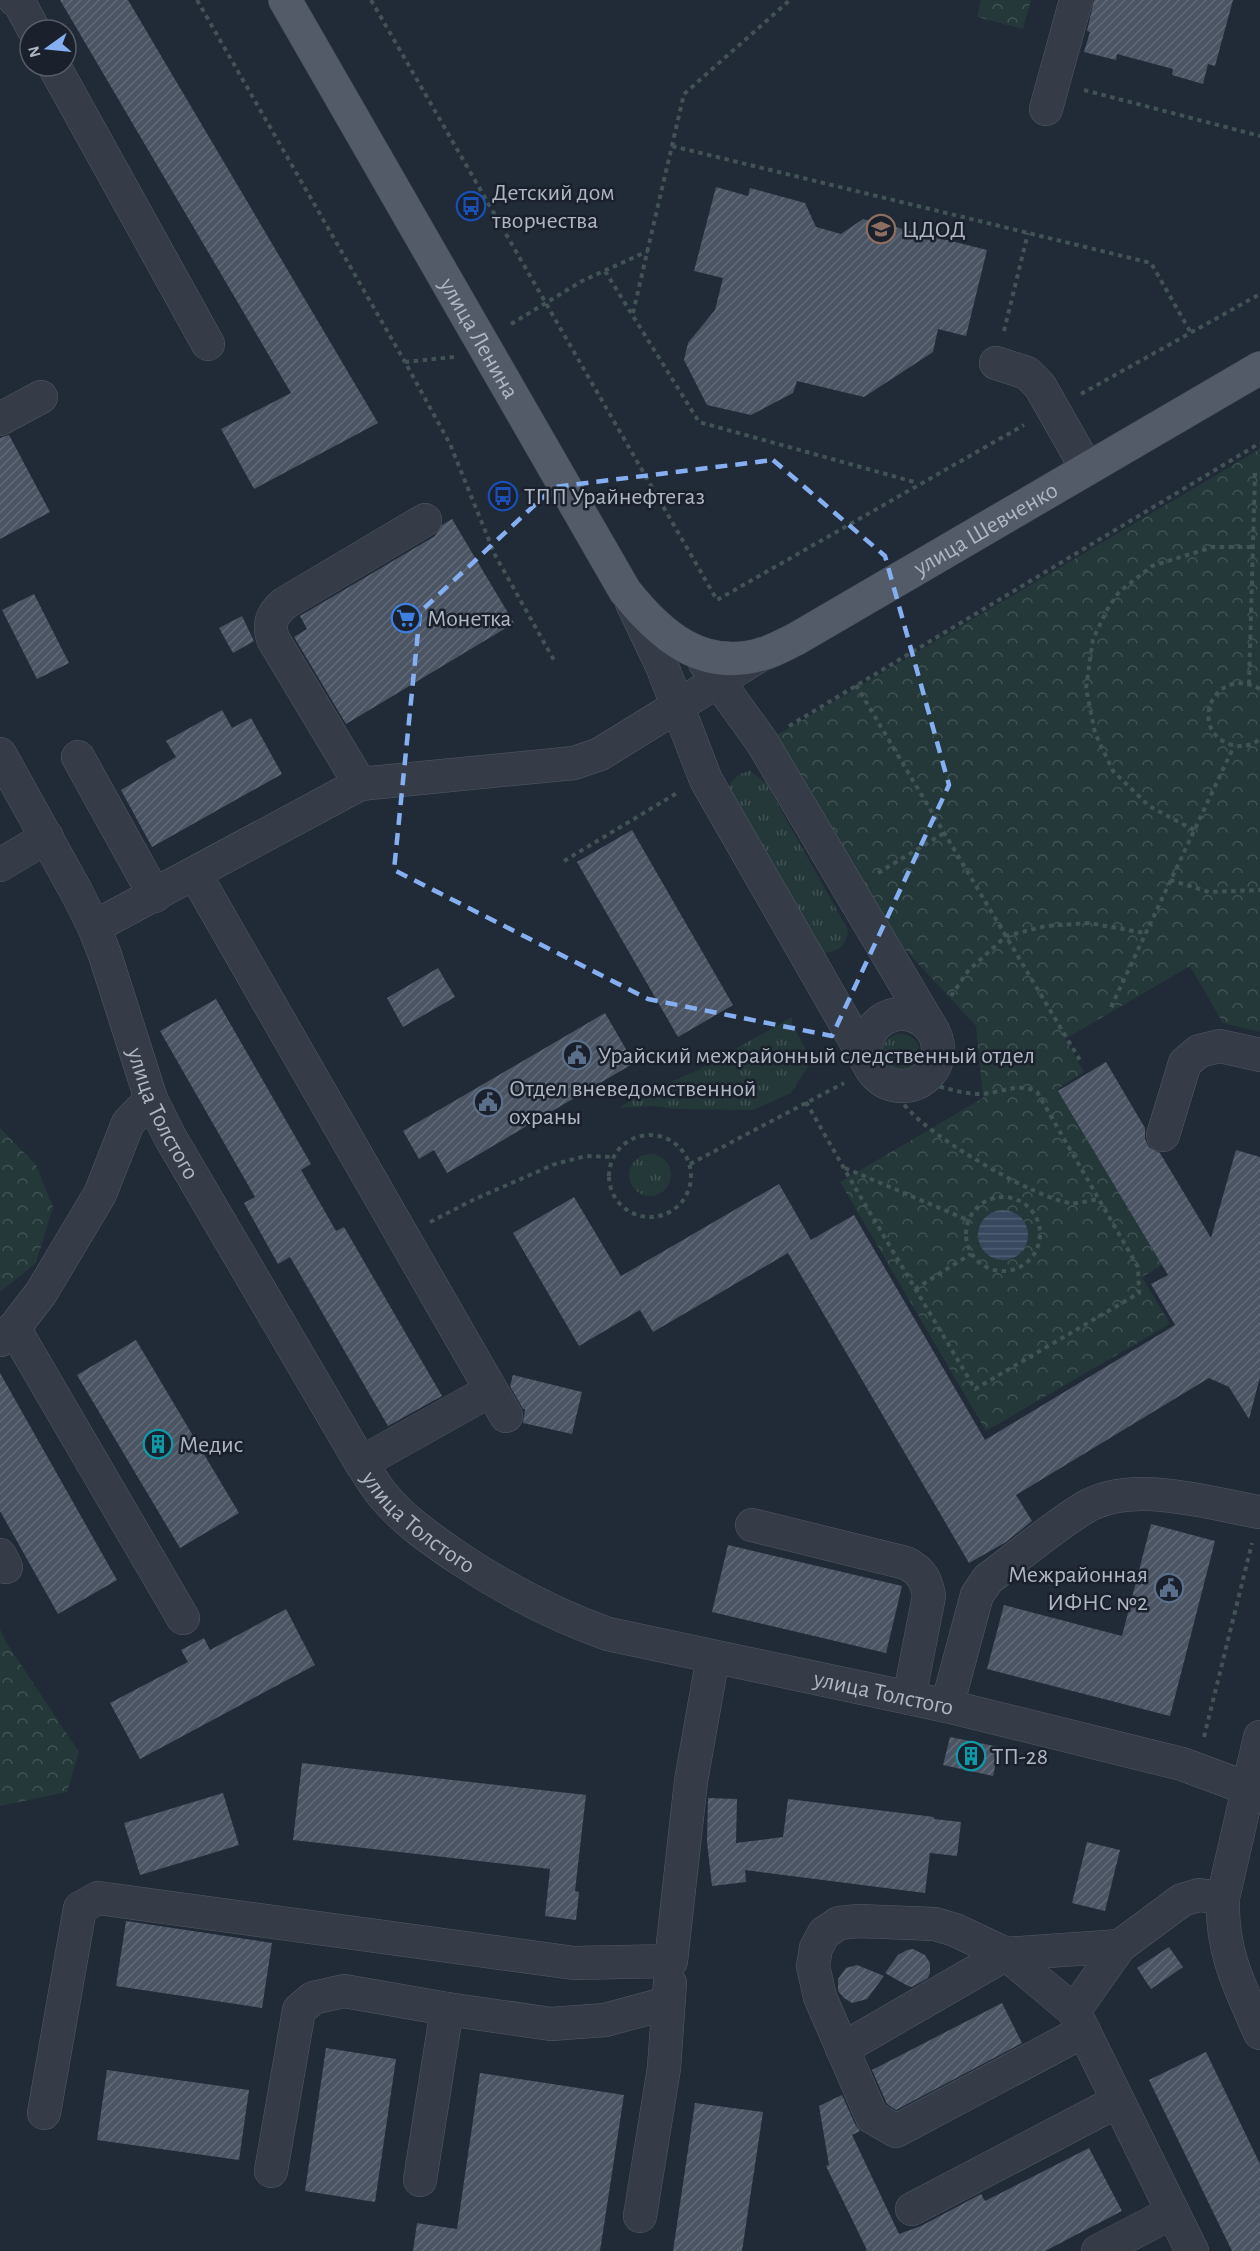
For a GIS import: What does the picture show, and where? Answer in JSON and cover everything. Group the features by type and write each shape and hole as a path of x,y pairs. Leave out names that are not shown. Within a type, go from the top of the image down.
{"main road":[{"name":"улица Ленина","path":"285,0 625,591 645,616 675,642 699,654"},
{"name":"улица Шевченко","path":"699,654 732,659 762,654 796,639 1259,369"}],"street":[{"path":"15,0 20,4 28,18"},
{"path":"1050,96 1076,0"},
{"path":"61,78 208,344"},
{"path":"996,363 1027,373 1040,387 1087,469"},
{"path":"0,419 41,397"},
{"path":"360,784 273,639 270,628 272,618 276,610 285,603 425,520"},
{"path":"625,591 662,666 705,777 880,1076"},
{"path":"699,654 762,742 933,1031 938,1045 937,1059 931,1072 921,1081 908,1086 880,1076 866,1055 867,1041 873,1028 883,1019 897,1014 911,1014 924,1021 933,1031"},
{"path":"94,927 360,784 574,763 600,754 762,654"},
{"name":"улица Толстого","path":"0,754 94,927 151,1099 170,1137 361,1463 382,1494 411,1523 445,1549 520,1596 565,1619 608,1634 947,1706 1182,1764 1254,1791"},
{"path":"78,757 155,896"},
{"path":"0,865 47,837"},
{"path":"195,874 498,1403 361,1463"},
{"path":"1163,1135 1185,1063 1199,1051 1220,1046 1260,1055"},
{"path":"151,1099 128,1123 100,1194 41,1293 7,1334 183,1618"},
{"path":"947,1706 977,1595 988,1579 1085,1507 1107,1499 1142,1493 1161,1494 1259,1512"},
{"path":"752,1525 906,1563 918,1570 926,1581 929,1596 909,1698"},
{"path":"640,2217 664,2068 671,1961 692,1781 713,1657"},
{"path":"1260,1737 1254,1791 1223,1898 1225,1942 1260,2033"},
{"path":"1192,2251 1079,2021 1006,1954 955,1930 935,1924 859,1921 839,1923 824,1933 816,1948 813,1966 820,1997 872,2117 896,2131 1079,2021 1120,1946 1182,1900 1190,1896 1223,1898"},
{"path":"44,2113 80,1908 98,1898 574,1963 671,1961"},
{"path":"842,2049 1006,1954 1120,1946"},
{"path":"271,2171 299,2010 313,1998 344,1991 551,2024 605,2020 668,2003"},
{"path":"420,2180 447,2009"},
{"path":"912,2209 1118,2101"},
{"path":"1098,2251 1173,2212"}],"path":[{"path":"197,0 450,444 495,555 555,662"},
{"path":"371,0 717,600 918,483 1260,294"},
{"path":"633,314 684,94 790,0"},
{"path":"1050,96 1260,136"},
{"path":"672,146 1151,263 1191,333"},
{"path":"996,363 1028,233"},
{"path":"512,324 582,281 648,251"},
{"path":"605,271 699,422 918,483"},
{"path":"405,362 458,356"},
{"path":"762,742 1260,443"},
{"path":"1249,684 1255,473"},
{"path":"1194,830 1149,806 1113,771 1095,734 1086,688 1093,639 1119,592 1152,566 1213,548 1253,547"},
{"path":"1260,689 1239,682 1219,691 1209,708 1211,728 1216,736 1234,746 1245,746 1260,739"},
{"path":"856,685 1081,1062"},
{"path":"1111,1007 1234,746"},
{"path":"564,861 705,777"},
{"path":"850,890 944,833"},
{"path":"1170,880 1209,892 1260,890"},
{"path":"933,1031 936,1019 968,971 1006,936 1046,926 1089,922 1145,933"},
{"path":"690,1164 806,1102 880,1076 912,1114 982,1163 1042,1196 1074,1204 1099,1199"},
{"path":"806,1102 975,1389 1139,1293 1138,1267 1037,1092 1028,1088 1014,1087 978,1094 950,1090 921,1081"},
{"path":"647,1135 661,1136 674,1142 684,1152 690,1164 691,1179 688,1193 680,1205 669,1213 643,1218 631,1214 613,1195 609,1183 609,1170 613,1157 627,1142 647,1135"},
{"path":"403,1237 475,1199 555,1164 586,1156 613,1157"},
{"path":"843,1167 968,1220"},
{"path":"1005,1196 1017,1199 1028,1206 1036,1217 1040,1229 1040,1242 1027,1263 1017,1269 1006,1272 994,1271 984,1266 971,1254 965,1237 968,1220 981,1203 1005,1196"},
{"path":"915,1289 971,1254"},
{"path":"1182,1764 1200,1751 1259,1512"}],"highlighted area":[{"path":"773,460 885,556 949,785 832,1036 648,999 394,870 420,612 554,487"}],"green space":[{"path":"981,0 1031,0 1023,29 977,17"},
{"path":"1260,449 1260,1032 1223,1023 1190,966 1065,1039 1084,1072 1059,1088 1162,1265 1142,1277 1170,1324 986,1431 840,1182 983,1098 976,1026 888,931 774,737"},
{"path":"750,771 766,783 848,930 845,941 837,950 822,953 727,791 736,777"},
{"path":"792,1017 792,1024 812,1060 791,1093 753,1110 674,1109 654,1106 619,1108 633,1098 698,1070"},
{"path":"901,1034 915,1039 920,1053 915,1067 901,1072 887,1067 882,1053 887,1039"},
{"path":"0,1128 36,1165 53,1207 36,1263 0,1292"},
{"path":"650,1154 665,1160 671,1175 665,1190 650,1196 635,1190 629,1175 635,1160"},
{"path":"0,1629 6,1642 79,1752 67,1792 0,1806"}],"water":[{"path":"1003,1210 1012,1212 1023,1221 1028,1235 1026,1244 1017,1255 1003,1260 994,1258 983,1249 978,1235 980,1226 989,1215"}],"building":[{"path":"60,0 128,0 378,423 254,489 221,429 291,393 78,31 78,18 71,18"},
{"path":"1094,0 1233,0 1215,66 1208,64 1203,84 1172,75 1173,69 1117,54 1116,60 1084,52 1090,32 1087,31"},
{"path":"716,187 748,196 750,188 805,203 816,227 841,234 863,219 987,250 966,336 938,329 933,352 864,397 797,381 793,393 751,415 707,405 684,360 688,343 715,310 723,278 694,271"},
{"path":"9,435 50,512 0,539 0,438"},
{"name":"Монетка","path":"452,519 514,623 346,724 294,637 307,629 300,616 435,536 442,525"},
{"path":"34,594 69,663 37,679 2,610"},
{"path":"242,616 254,641 233,653 219,628"},
{"path":"222,710 232,728 251,718 282,774 152,847 121,790 176,757 166,741"},
{"path":"632,830 733,1005 678,1037 577,862"},
{"path":"438,968 455,997 403,1027 387,998"},
{"path":"216,999 311,1164 301,1170 336,1231 344,1227 442,1396 388,1426 290,1257 278,1264 244,1203 255,1197 160,1031"},
{"path":"605,1013 634,1063 447,1173 434,1150 419,1159 403,1131"},
{"path":"1106,1062 1145,1128 1145,1139 1149,1147 1160,1153 1211,1238 1236,1150 1260,1157 1260,1377 1249,1419 1229,1387 1209,1378 1016,1495 1032,1521 1006,1542 969,1563 788,1253 653,1332 640,1310 579,1346 513,1233 574,1197 621,1276 779,1184 811,1240 854,1215 985,1440 1175,1325 1151,1284 1168,1275 1058,1091"},
{"name":"Медис","path":"136,1340 239,1513 180,1548 77,1375"},
{"path":"0,1373 117,1580 58,1614 0,1511"},
{"path":"513,1375 582,1392 572,1434 523,1423 525,1409 510,1386"},
{"path":"1151,1524 1215,1541 1170,1716 987,1669 1004,1605 1122,1636"},
{"path":"728,1545 902,1586 886,1653 712,1612"},
{"path":"286,1609 315,1665 140,1759 110,1703 188,1662 181,1650 204,1638 210,1650"},
{"name":"ТП-28","path":"950,1737 999,1747 993,1776 943,1765"},
{"path":"302,1763 586,1795 575,1891 579,1892 576,1920 545,1916 550,1869 293,1840"},
{"path":"223,1793 239,1845 140,1875 124,1823"},
{"path":"708,1798 737,1799 736,1843 783,1837 788,1799 961,1822 957,1856 930,1853 925,1893 745,1870 746,1882 712,1886 707,1842"},
{"path":"1087,1842 1120,1850 1105,1911 1072,1903"},
{"path":"126,1921 272,1943 262,2008 116,1986"},
{"path":"1169,1947 1183,1967 1151,1989 1137,1968"},
{"path":"913,1949 925,1955 930,1963 930,1973 928,1978 912,1987 885,1973 898,1955"},
{"path":"857,1965 884,1976 867,1999 852,2003 838,1991 838,1979 846,1968"},
{"path":"1002,2003 1022,2043 896,2110 887,2104 872,2070"},
{"path":"326,2048 396,2059 375,2202 305,2191"},
{"path":"1206,2052 1260,2164 1260,2251 1232,2251 1149,2080"},
{"path":"107,2070 249,2090 239,2160 97,2140"},
{"path":"480,2073 624,2095 600,2251 413,2251 417,2223 457,2229"},
{"path":"842,2095 860,2131 852,2135 899,2234 921,2226 981,2194 985,2201 1089,2148 1122,2211 1045,2251 865,2251 867,2250 826,2166 829,2165 819,2106"},
{"path":"695,2103 763,2112 742,2251 673,2251"}],"place":[{"name":"Детский дом творчества","path":"471,206"},
{"name":"ЦДОД","path":"881,229"},
{"name":"ТПП Урайнефтегаз","path":"503,496"},
{"name":"Монетка","path":"406,618"},
{"name":"Урайский межрайонный следственный отдел","path":"577,1055"},
{"name":"Отдел вневедомственной охраны","path":"488,1102"},
{"name":"Медис","path":"158,1444"},
{"name":"Межрайонная ИФНС №2","path":"1169,1588"},
{"name":"ТП-28","path":"971,1756"}]}
